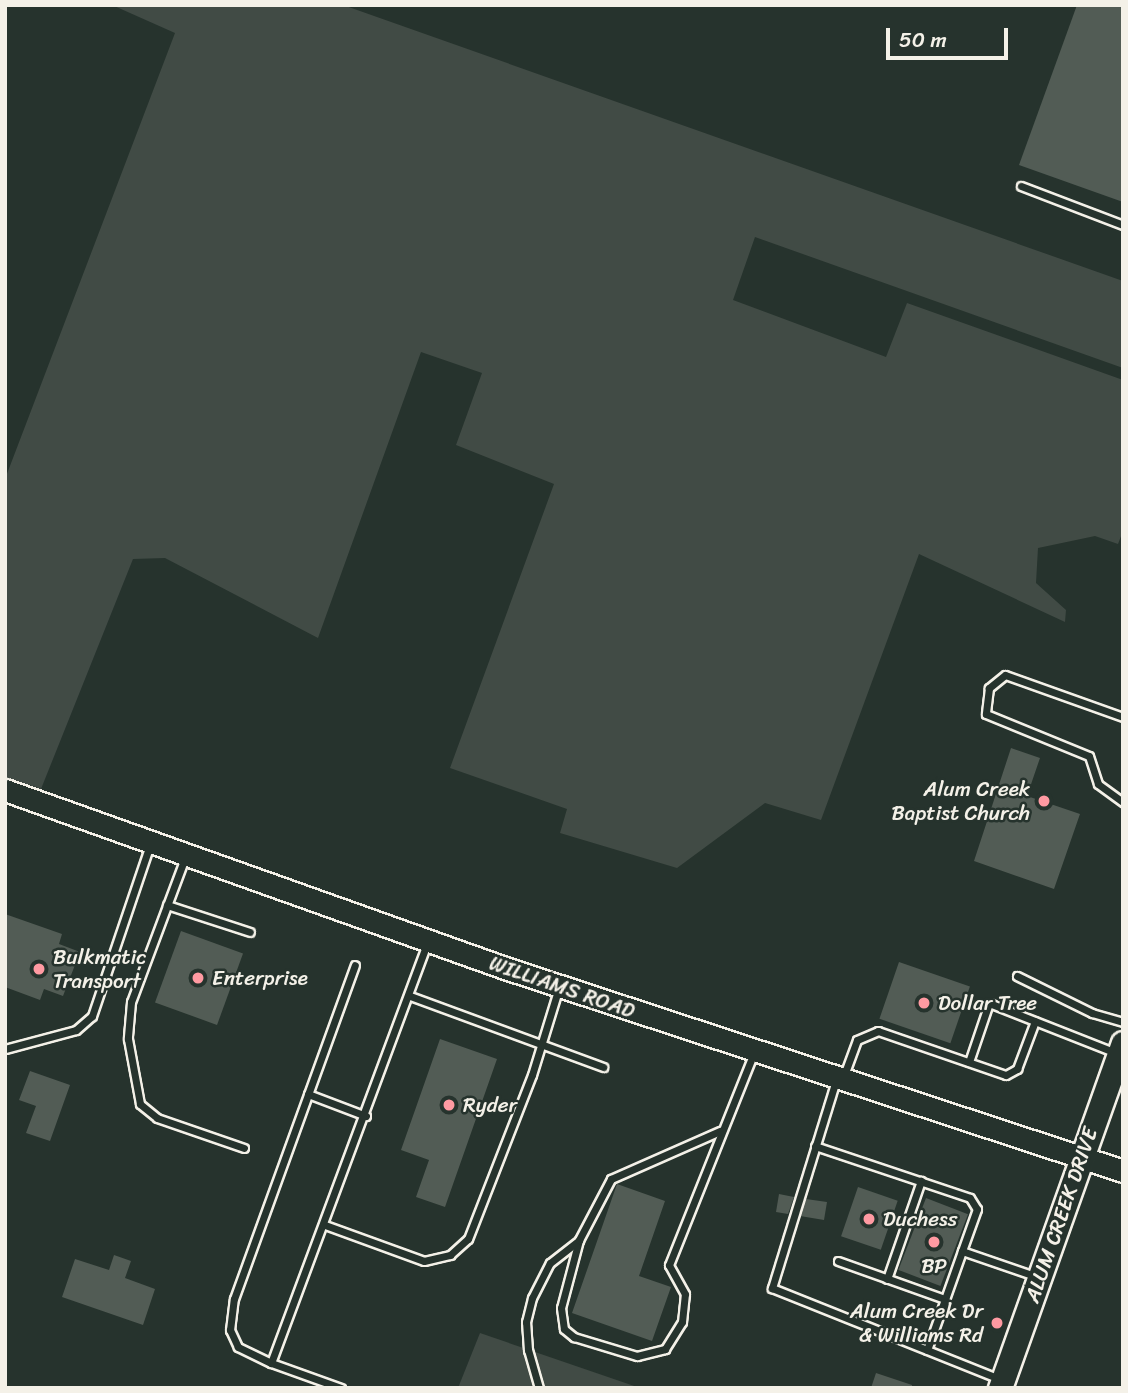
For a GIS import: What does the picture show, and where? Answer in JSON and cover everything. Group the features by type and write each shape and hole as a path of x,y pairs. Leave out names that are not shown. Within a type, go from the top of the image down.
{"main road":[{"name":"WILLIAMS ROAD","path":"5,790 559,986 839,1081 1123,1171"},
{"name":"ALUM CREEK DRIVE","path":"1002,1384 1121,1049"}],"lane":[{"path":"1021,186 1123,225"},
{"path":"1123,718 1005,675 989,688 986,715 1089,756 1098,784 1123,802"},
{"path":"5,1049 76,1030 92,1016 151,842"},
{"path":"186,855 131,1002 128,1039 139,1104 157,1118 244,1148"},
{"path":"167,905 250,932"},
{"path":"271,1363 366,1116 428,940"},
{"path":"341,1388 271,1363 238,1347 230,1331 234,1299 355,965"},
{"path":"1017,976 1092,1013 1123,1022"},
{"path":"325,1225 424,1261 450,1255 468,1239 541,1044 559,986"},
{"path":"410,996 603,1067"},
{"path":"969,1062 989,1003 1121,1049"},
{"path":"1002,1384 927,1350 772,1288 815,1146 857,1040 878,1031 1006,1076 1017,1069 1035,1021"},
{"path":"720,1131 611,1178 579,1240 561,1308 564,1328 584,1341 637,1356 665,1349 682,1322 685,1294 669,1265 720,1131 754,1052"},
{"path":"308,1094 366,1116"},
{"path":"815,1146 970,1198 977,1209 927,1350"},
{"path":"887,1279 921,1181"},
{"path":"539,1388 528,1350 526,1322 531,1297 551,1264 579,1240"},
{"path":"962,1251 1040,1277"},
{"path":"838,1261 945,1299"}],"shaded area":[{"path":"112,5 343,5 1123,281 1123,368 755,237 733,300 886,357 907,303 1123,380 1123,531 1118,544 1095,536 1038,548 1036,583 1066,610 1065,622 919,554 821,820 765,803 677,868 560,833 567,809 450,768 554,484 456,445 482,373 421,352 318,638 165,558 133,559 41,789 5,777 5,479 175,33"},
{"path":"480,1333 640,1388 458,1388"}],"building":[{"path":"1077,5 1123,5 1123,202 1019,165"},
{"path":"1011,748 1040,758 1027,796 1080,814 1054,889 974,861"},
{"name":"Bulkmatic Transport","path":"5,914 62,934 59,944 80,952 63,996 44,989 40,1000 5,987"},
{"name":"Enterprise","path":"181,931 243,954 217,1025 155,1002"},
{"name":"Dollar Tree","path":"899,962 970,986 950,1043 879,1019"},
{"name":"Ryder","path":"440,1039 497,1059 445,1207 416,1197 429,1160 401,1150"},
{"path":"30,1071 70,1085 50,1141 26,1133 36,1106 19,1100"},
{"path":"617,1184 665,1201 639,1276 671,1287 652,1341 572,1313"},
{"name":"Duchess","path":"858,1187 898,1201 881,1250 841,1236"},
{"path":"779,1194 794,1197 788,1214 776,1212"},
{"name":"BP","path":"926,1198 968,1214 940,1286 898,1270"},
{"path":"806,1199 827,1202 824,1220 800,1216"},
{"path":"114,1255 131,1261 125,1278 155,1289 143,1325 62,1297 75,1259 109,1270"},
{"path":"876,1373 912,1385 912,1388 871,1388"}],"place":[{"name":"Alum Creek Baptist Church","path":"1044,801"},
{"name":"Bulkmatic Transport","path":"39,969"},
{"name":"Enterprise","path":"198,978"},
{"name":"Dollar Tree","path":"924,1003"},
{"name":"Ryder","path":"449,1105"},
{"name":"Duchess","path":"869,1219"},
{"name":"BP","path":"934,1242"},
{"name":"Alum Creek Dr & Williams Rd","path":"997,1323"}]}
